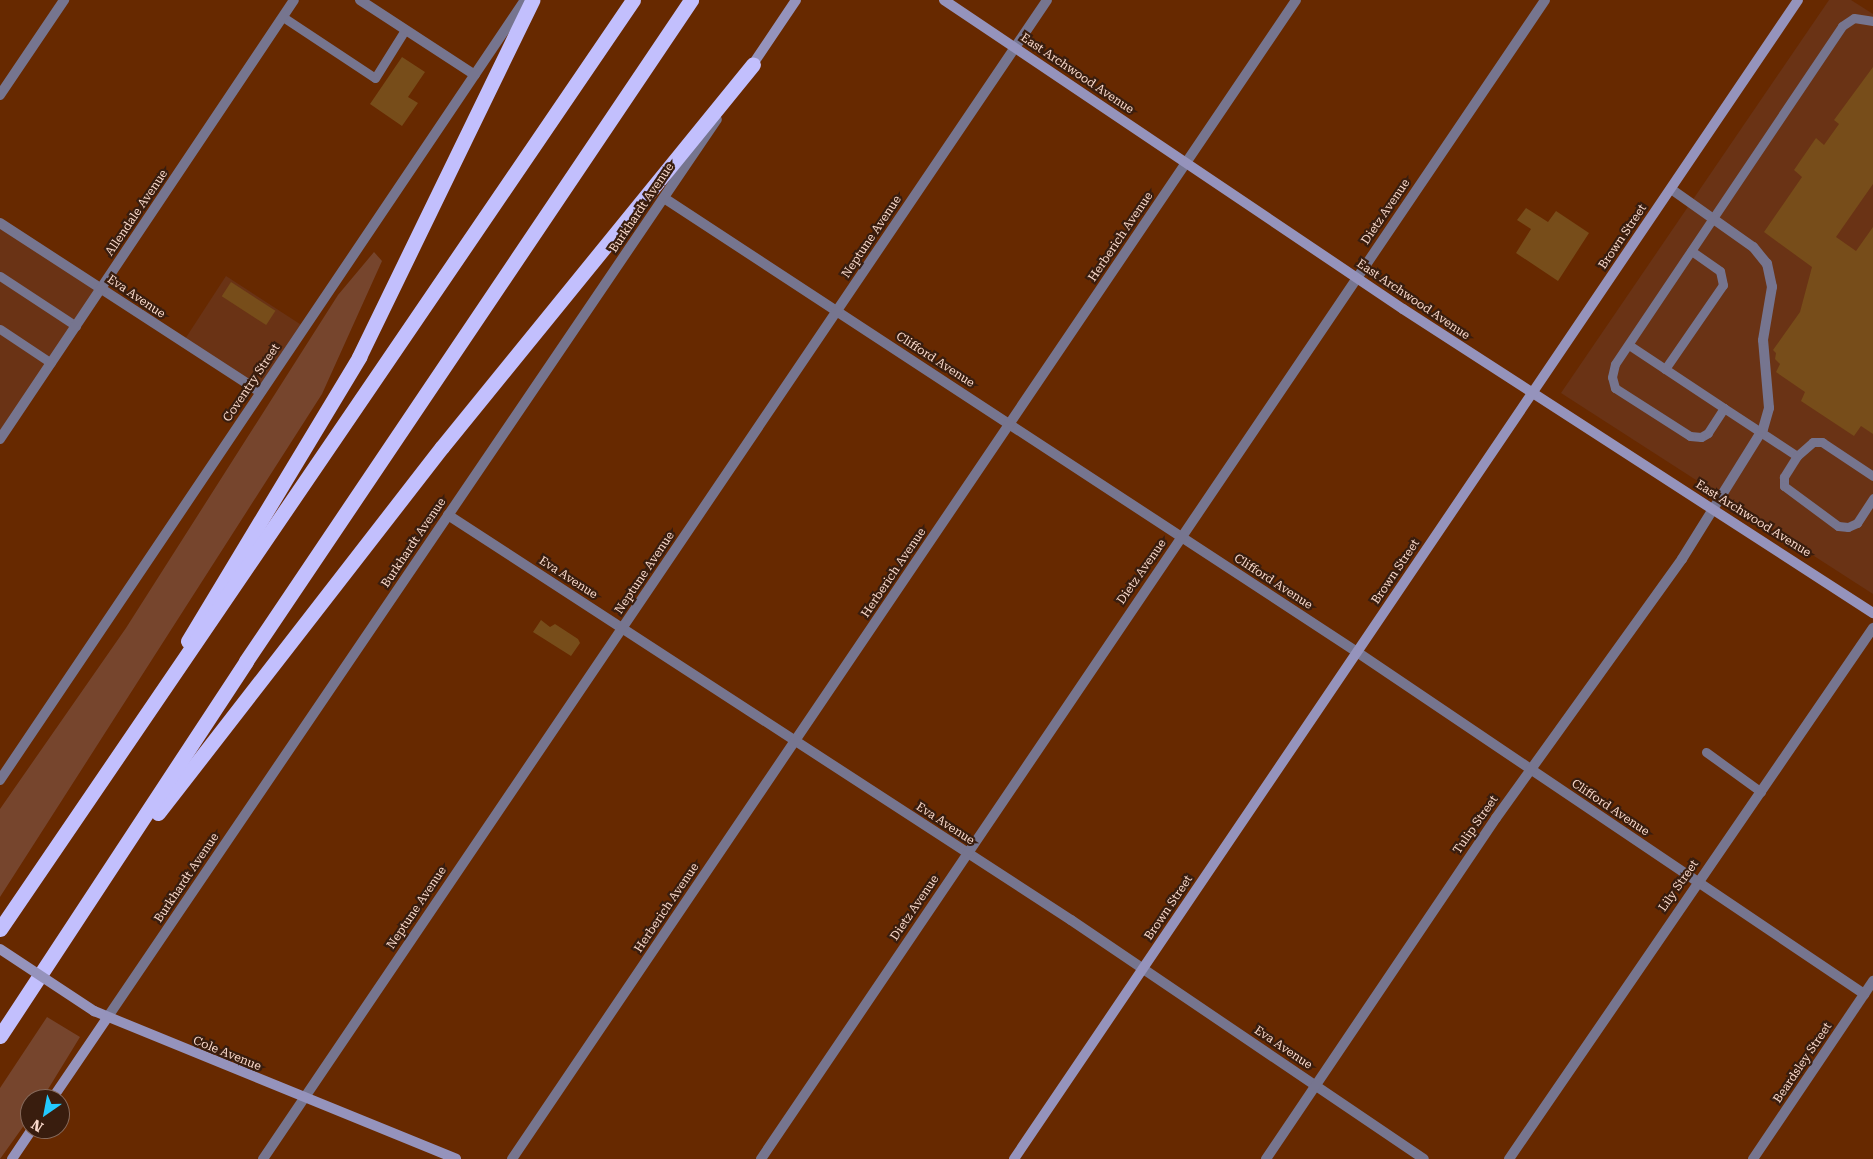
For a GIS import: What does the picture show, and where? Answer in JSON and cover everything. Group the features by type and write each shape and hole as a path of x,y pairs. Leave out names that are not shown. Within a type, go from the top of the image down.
{"highway":[{"path":"159,694 224,577 289,477 359,357 532,0"},
{"path":"0,929 159,694 207,630 633,0"},
{"path":"0,1036 246,661 691,0"},
{"path":"94,895 442,447 753,64"}],"main road":[{"name":"Burkhardt Avenue","path":"753,64 796,0"},
{"name":"East Archwood Avenue","path":"944,0 1532,394 1873,613"},
{"name":"Brown Street","path":"1014,1159 1798,0"},
{"name":"Cole Avenue","path":"0,949 107,1018 456,1159"},
{"name":"Burkhardt Avenue","path":"59,1089 107,1018"},
{"path":"12,1159 25,1139"}],"street":[{"path":"0,95 64,0"},
{"name":"Allendale Avenue","path":"0,439 294,0"},
{"path":"360,0 476,75"},
{"name":"Coventry Street","path":"0,780 259,391 476,75 525,0"},
{"name":"Neptune Avenue","path":"263,1159 1047,0"},
{"name":"Herberich Avenue","path":"512,1159 1296,0"},
{"name":"Dietz Avenue","path":"761,1159 1545,0"},
{"name":"Burkhardt Avenue","path":"107,1018 753,64"},
{"name":"Tulip Street","path":"1266,1159 1531,769 1619,649 1713,510 1761,433 1769,408 1763,340 1772,287 1767,264 1753,247 1671,189"},
{"name":"Clifford Avenue","path":"664,198 1357,652 1864,994"},
{"name":"Eva Avenue","path":"0,223 259,391"},
{"name":"Eva Avenue","path":"448,515 1144,969 1424,1159"},
{"name":"Lily Street","path":"1509,1159 1696,882 1761,792 1873,628"},
{"name":"Beardsley Street","path":"1753,1159 1873,981"}],"lane":[{"path":"283,17 375,78 405,30"},
{"path":"1724,408 1708,433 1701,438 1690,436 1615,388 1612,376 1615,364 1842,26 1854,18 1873,21"},
{"path":"1665,369 1723,285 1720,271 1691,251"},
{"path":"0,276 76,326"},
{"path":"0,329 51,362"},
{"path":"1628,344 1797,456"},
{"path":"1873,476 1822,442 1807,446 1797,456 1784,477 1784,486 1838,526 1857,523 1873,498"},
{"path":"1706,752 1761,792"}],"shaded area":[{"path":"1829,0 1851,0 1873,14 1873,594 1561,393"},
{"path":"0,223 101,289 0,439"},
{"path":"374,252 382,261 322,394 0,897 0,809 126,628 338,295"},
{"path":"226,276 306,328 263,394 183,342"},
{"path":"47,1017 80,1037 48,1089 20,1089 20,1131 0,1159 0,1088"}],"building":[{"path":"402,57 425,72 408,97 418,103 402,126 370,104"},
{"path":"1873,67 1873,184 1836,237 1856,251 1873,227 1873,434 1861,426 1854,436 1801,401 1805,392 1776,372 1780,364 1775,359 1776,353 1773,350 1800,312 1812,267 1764,232 1802,177 1794,170 1816,138 1824,145 1839,124 1834,120"},
{"path":"1526,208 1548,222 1556,211 1589,233 1558,281 1516,253 1531,229 1517,220"},
{"path":"231,282 275,311 266,325 222,296"},
{"path":"541,620 550,627 555,624 578,639 580,643 571,656 533,632"}]}
